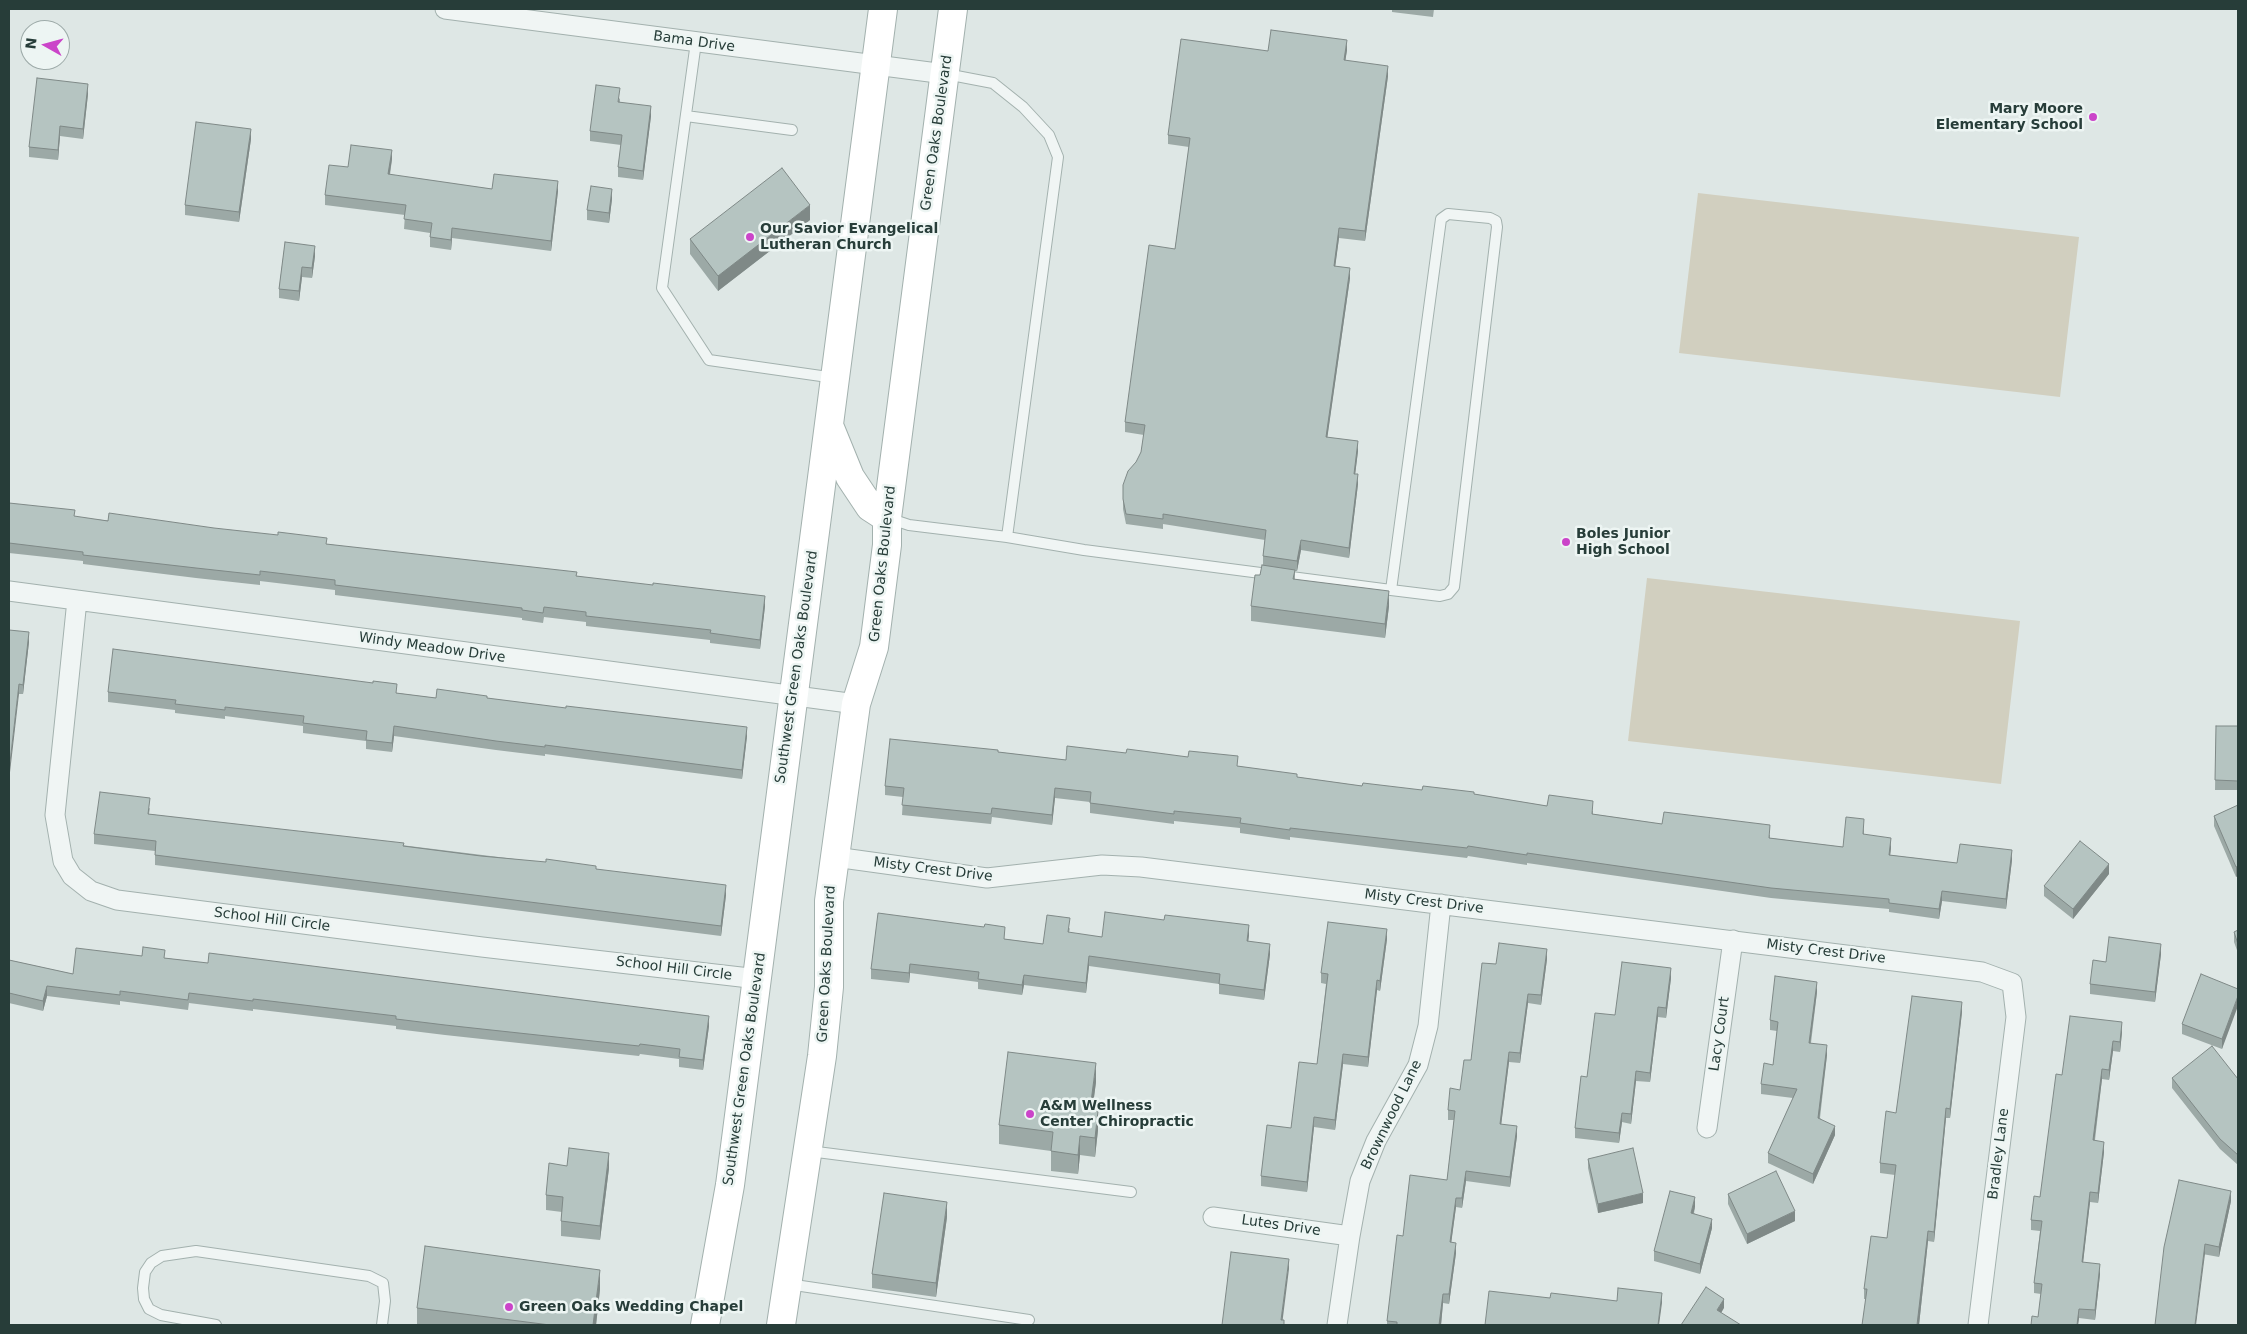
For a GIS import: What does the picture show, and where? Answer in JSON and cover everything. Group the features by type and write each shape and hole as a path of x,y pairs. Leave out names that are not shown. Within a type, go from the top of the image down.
{"main road":[{"name":"Southwest Green Oaks Boulevard","path":"705,1325 730,1185 758,979 792,696 830,427 883,9"},
{"name":"Green Oaks Boulevard","path":"781,1325 822,1056 829,987 829,901 856,704 874,647 887,545 887,518 953,9"},
{"path":"830,427 850,477 870,507 887,518"}],"street":[{"name":"Bama Drive","path":"444,9 944,74"},
{"name":"Windy Meadow Drive","path":"9,591 856,704"},
{"name":"School Hill Circle","path":"77,600 55,815 63,861 72,876 90,891 117,900 482,948 758,979"},
{"name":"Misty Crest Drive","path":"835,857 987,878 1102,865 1142,867 1982,972 2012,983"},
{"name":"Brownwood Lane","path":"1337,1325 1360,1181 1376,1141 1418,1066 1428,1026 1441,904"},
{"name":"Lacy Court","path":"1707,1128 1733,940"},
{"name":"Bradley Lane","path":"1978,1325 2016,1017 2012,983"},
{"name":"Lutes Drive","path":"1213,1217 1350,1236"}],"lane":[{"path":"696,42 662,288 709,360 836,378"},
{"path":"944,74 993,83 1023,107 1049,134 1058,158 1007,538"},
{"path":"686,116 792,130"},
{"path":"887,518 909,526 1084,550 1391,590 1440,596 1448,594 1454,587 1498,227 1496,222 1490,218 1448,214 1441,219 1391,590"},
{"path":"809,1150 1131,1192"},
{"path":"216,1325 162,1315 149,1309 144,1299 143,1288 145,1272 151,1263 162,1256 196,1251 370,1276 383,1283 385,1301 382,1325"},
{"path":"788,1284 1029,1320"}],"shaded area":[{"path":"1698,193 2079,237 2060,397 1679,353"},
{"path":"1647,578 2020,621 2001,784 1628,741"}],"building":[{"path":"1271,30 1347,40 1344,60 1388,66 1365,231 1339,228 1334,266 1350,268 1326,437 1358,441 1354,474 1358,474 1349,548 1301,540 1297,561 1263,556 1266,530 1163,514 1163,519 1126,514 1123,499 1123,485 1128,471 1136,462 1141,452 1145,425 1125,422 1149,245 1175,249 1190,138 1168,135 1181,39 1268,51"},
{"path":"37,78 88,84 83,129 60,126 58,150 29,147"},
{"path":"596,85 620,88 618,102 651,106 643,171 618,167 622,135 590,131"},
{"path":"196,122 251,129 239,212 185,205"},
{"path":"351,145 392,150 388,174 492,189 494,174 558,181 551,241 452,228 451,240 430,237 432,223 404,219 406,205 325,195 329,165 348,167"},
{"name":"Our Savior Evangelical Lutheran Church","path":"782,168 810,205 718,276 690,239"},
{"path":"591,186 612,189 609,213 587,210"},
{"path":"285,242 315,246 312,268 302,267 299,291 279,289"},
{"path":"9,503 75,510 74,516 108,521 109,513 214,528 278,535 278,532 327,538 326,544 577,572 576,576 765,596 760,640 710,633 711,630 586,616 586,612 544,607 543,613 522,610 522,608 335,585 335,580 260,571 260,575 196,568 83,555 83,552 9,543"},
{"path":"1262,565 1295,570 1293,579 1389,591 1385,624 1251,606 1255,575 1260,575"},
{"path":"9,630 29,632 23,685 19,684 9,771"},
{"path":"113,649 373,683 373,681 397,684 396,693 436,698 437,689 487,696 487,698 566,708 566,706 747,727 742,770 545,745 545,747 496,741 394,726 392,743 366,740 367,731 303,723 304,716 225,707 225,710 175,704 176,700 108,692"},
{"path":"2216,726 2238,726 2238,781 2215,780"},
{"path":"890,739 998,750 998,752 1066,760 1067,746 1126,753 1127,749 1188,757 1189,751 1238,756 1237,766 1297,774 1297,777 1362,786 1363,783 1422,790 1423,786 1474,792 1474,794 1547,806 1549,795 1593,801 1592,814 1662,824 1664,812 1770,825 1769,838 1843,847 1846,817 1864,819 1863,834 1891,838 1889,855 1957,863 1960,844 2012,850 2006,899 1942,891 1939,909 1889,903 1889,899 1771,888 1527,853 1527,855 1468,846 1467,848 1290,828 1290,830 1240,823 1241,818 1174,811 1174,814 1090,803 1091,792 1055,788 1052,815 992,808 991,814 902,805 904,788 885,786"},
{"path":"100,792 150,798 148,814 404,843 403,846 481,856 546,862 546,859 596,866 596,869 726,885 721,926 155,855 156,841 94,834"},
{"path":"2238,805 2238,866 2236,867 2214,816"},
{"path":"2080,841 2109,864 2073,909 2044,886"},
{"path":"1105,912 1164,920 1165,915 1249,925 1247,941 1270,944 1264,990 1219,984 1220,974 1089,956 1086,983 1024,975 1022,985 978,979 979,972 910,964 909,973 871,969 878,913 984,927 985,924 1005,927 1004,939 1043,944 1047,915 1070,918 1068,932 1102,937"},
{"path":"1328,922 1387,929 1380,981 1377,980 1368,1057 1343,1054 1335,1120 1314,1117 1307,1182 1261,1176 1267,1125 1291,1128 1299,1062 1317,1064 1328,974 1321,973"},
{"path":"2238,930 2238,944 2234,932"},
{"path":"2109,937 2161,944 2155,992 2090,984 2093,960 2106,962"},
{"path":"1499,943 1547,949 1541,995 1528,994 1520,1053 1509,1052 1500,1124 1517,1126 1510,1177 1466,1171 1462,1198 1456,1198 1450,1242 1456,1243 1449,1294 1443,1294 1439,1325 1397,1325 1397,1322 1387,1321 1397,1235 1403,1236 1410,1175 1447,1180 1455,1111 1448,1110 1450,1088 1460,1090 1464,1060 1471,1060 1482,963 1496,964"},
{"path":"143,947 165,950 164,958 208,963 209,953 709,1016 703,1060 679,1057 680,1049 445,1025 396,1019 396,1016 253,999 253,1001 189,993 188,1000 120,991 120,995 47,986 43,1001 9,993 9,960 73,974 76,948 142,956"},
{"path":"1622,962 1671,968 1666,1008 1658,1007 1650,1073 1636,1071 1631,1114 1622,1113 1619,1133 1575,1128 1581,1076 1587,1077 1595,1013 1615,1015"},
{"path":"2201,974 2238,989 2238,996 2222,1039 2182,1024"},
{"path":"1775,976 1817,982 1809,1043 1827,1045 1818,1118 1835,1126 1813,1174 1768,1153 1797,1089 1761,1084 1764,1063 1773,1065 1778,1022 1770,1020"},
{"path":"1912,996 1962,1002 1950,1109 1946,1108 1934,1232 1928,1231 1917,1325 1862,1325 1867,1289 1864,1289 1871,1236 1887,1238 1896,1165 1880,1163 1886,1111 1896,1113"},
{"path":"2070,1016 2122,1022 2120,1042 2113,1041 2109,1070 2102,1069 2093,1140 2104,1142 2098,1193 2090,1192 2082,1262 2100,1264 2095,1310 2079,1309 2077,1325 2031,1325 2032,1316 2038,1317 2042,1284 2034,1283 2042,1221 2031,1220 2034,1196 2040,1197 2056,1074 2062,1075"},
{"path":"2212,1046 2238,1079 2238,1155 2220,1139 2172,1078"},
{"name":"A&M Wellness Center Chiropractic","path":"1008,1052 1096,1063 1090,1110 1098,1111 1095,1138 1080,1136 1078,1155 1051,1151 1053,1132 999,1125"},
{"path":"569,1148 609,1153 600,1226 561,1221 563,1197 546,1195 549,1163 567,1166"},
{"path":"1633,1148 1643,1193 1598,1204 1588,1159"},
{"path":"1776,1171 1795,1211 1747,1234 1728,1194"},
{"path":"2179,1180 2231,1191 2219,1247 2205,1244 2195,1325 2155,1325 2164,1247"},
{"path":"1670,1191 1695,1197 1691,1213 1712,1219 1700,1264 1654,1251"},
{"path":"884,1193 947,1202 936,1283 872,1274"},
{"name":"Green Oaks Wedding Chapel","path":"425,1246 600,1270 593,1325 550,1325 417,1308"},
{"path":"1231,1252 1289,1259 1281,1320 1284,1320 1284,1325 1222,1325"},
{"path":"1706,1287 1724,1299 1717,1310 1741,1325 1681,1325"},
{"path":"1618,1288 1662,1293 1658,1325 1485,1325 1489,1291 1550,1298 1551,1293 1617,1301"}],"place":[{"name":"Mary Moore Elementary School","path":"2093,117"},
{"name":"Our Savior Evangelical Lutheran Church","path":"750,237"},
{"name":"Boles Junior High School","path":"1566,542"},
{"name":"A&M Wellness Center Chiropractic","path":"1030,1114"},
{"name":"Green Oaks Wedding Chapel","path":"509,1307"}]}
